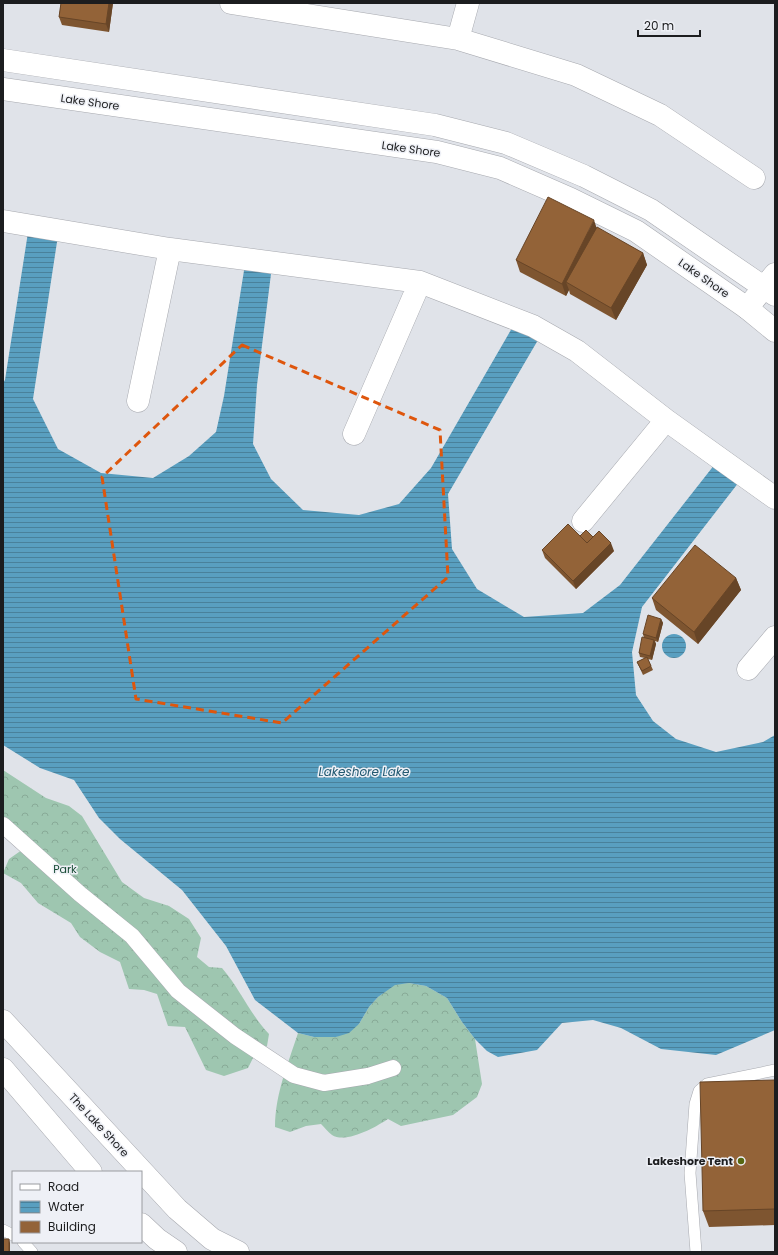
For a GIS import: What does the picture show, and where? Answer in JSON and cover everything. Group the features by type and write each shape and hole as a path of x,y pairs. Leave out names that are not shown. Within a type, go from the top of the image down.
{"street":[{"path":"231,3 458,39 576,75 660,116 754,178"},
{"path":"458,39 468,3"},
{"path":"3,60 427,124 506,144 584,176 650,210 771,285 748,308"},
{"name":"Lake Shore","path":"3,89 438,152 500,168 571,199 636,231 748,308 774,328"},
{"path":"3,221 170,249 420,282 533,326 577,351 666,420 775,498"},
{"path":"138,401 170,249"},
{"path":"354,434 420,282"},
{"path":"583,521 666,420"},
{"path":"748,669 775,637"},
{"path":"3,825 98,910 132,936 178,991 234,1036 294,1076 324,1083 368,1076 393,1068"},
{"name":"The Lake Shore","path":"3,1021 142,1171"},
{"path":"3,1069 90,1171"},
{"path":"34,1105 59,1082"},
{"name":"The Lake Shore","path":"142,1171 177,1209 212,1239 238,1252"},
{"path":"142,1225 157,1239 176,1252"}],"lane":[{"path":"696,1252 690,1173 695,1104 699,1091 707,1084 775,1070"},
{"path":"3,1230 12,1234"},
{"path":"24,1243 32,1252"}],"highlighted area":[{"path":"242,345 440,430 448,577 282,723 136,699 102,477"}],"green space":[{"name":"Park","path":"3,770 46,798 69,806 82,816 122,882 144,898 169,906 189,919 201,938 197,957 209,967 222,968 256,1018 269,1034 267,1046 255,1054 248,1068 224,1076 206,1070 185,1027 168,1026 157,994 144,990 129,989 120,962 100,952 80,937 71,923 38,903 21,883 3,873 9,859 29,845 3,819"},
{"path":"409,983 426,986 447,998 475,1039 482,1084 477,1097 453,1115 401,1126 388,1119 353,1136 338,1137 332,1135 321,1124 306,1126 290,1132 275,1127 277,1103 286,1068 298,1033 314,1037 336,1037 359,1024 369,1007 378,997 395,984"}],"water":[{"name":"Lakeshore Lake","path":"29,226 59,229 33,399 58,449 101,473 153,478 189,456 216,432 224,396 246,258 272,266 257,385 253,444 271,479 303,510 359,515 399,504 431,468 512,328 538,340 448,494 452,549 477,589 524,617 583,613 620,585 715,464 739,482 642,607 632,652 636,695 653,721 676,739 716,752 763,742 775,735 775,1030 716,1055 661,1049 621,1028 593,1020 562,1023 537,1050 498,1057 487,1051 475,1039 447,998 426,986 409,983 395,985 378,997 369,1007 359,1024 349,1033 336,1037 314,1037 298,1033 255,1000 226,946 182,890 120,839 99,818 74,780 40,768 3,745 3,383 5,380"},
{"path":"674,634 683,637 686,646 683,655 674,658 665,655 662,646 665,637"}],"building":[{"path":"61,3 109,3 106,24 59,17"},
{"path":"548,197 594,220 562,284 516,260"},
{"path":"597,227 643,253 611,308 566,282"},
{"path":"568,524 587,543 599,531 611,543 573,581 542,550"},
{"path":"586,530 593,537 587,543 580,536"},
{"path":"695,545 736,578 694,632 652,598"},
{"path":"648,615 661,619 656,638 643,634"},
{"path":"642,637 654,640 650,656 639,653"},
{"path":"647,657 651,666 642,671 637,662"},
{"name":"Lakeshore Tent","path":"775,1080 775,1209 703,1211 700,1082"},
{"path":"3,1239 9,1239 9,1252 3,1252"}],"place":[{"name":"Lakeshore Tent","path":"741,1161"}]}
